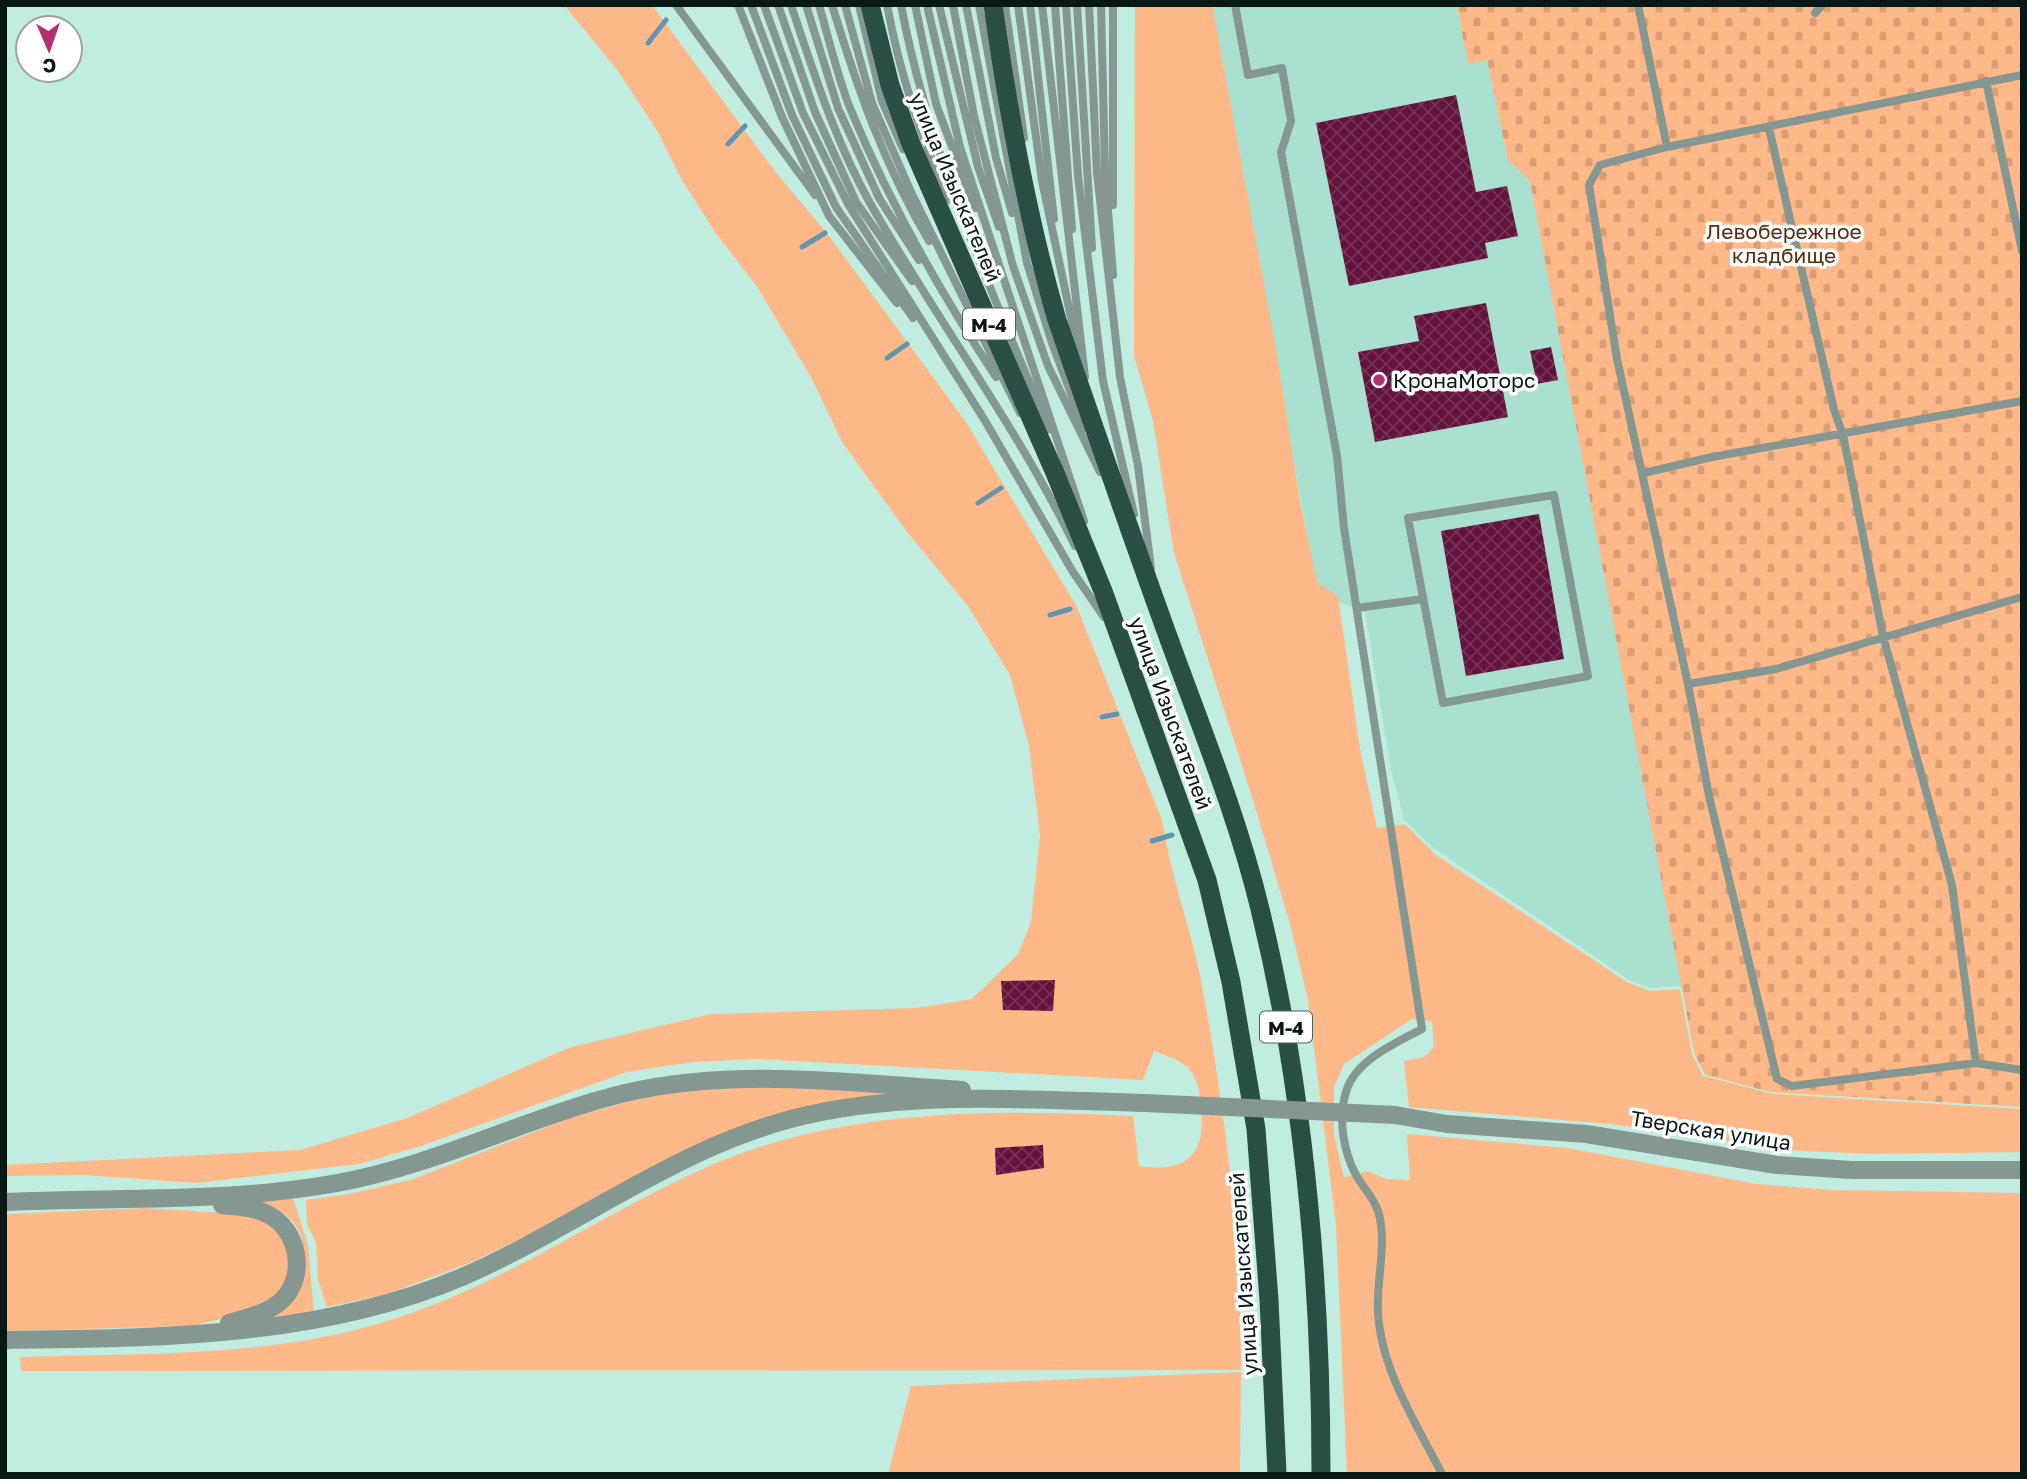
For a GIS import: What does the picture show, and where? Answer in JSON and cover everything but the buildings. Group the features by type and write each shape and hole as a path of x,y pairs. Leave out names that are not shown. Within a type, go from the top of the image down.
{"highway":[{"name":"улица Изыскателей","path":"870,5 890,85 966,288 1055,473 1103,592 1207,880 1242,1037 1259,1169 1277,1474"},
{"name":"улица Изыскателей","path":"993,5 1009,116 1043,269 1154,599 1251,874 1287,1036 1302,1130 1321,1474"}],"street":[{"path":"165,1200 243,1195 341,1182 433,1158 621,1094 705,1081 769,1078 1145,1102"},
{"path":"5,1340 167,1335 323,1319 415,1295 502,1257 651,1175 741,1136 812,1114 893,1104 980,1098 1145,1102"},
{"name":"Тверская улица","path":"1145,1102 1395,1115 1447,1124 1586,1134 1777,1165 1863,1170 2022,1170"},
{"path":"5,1202 102,1198 165,1200 248,1208 270,1215 291,1237 297,1267 288,1293 275,1305 221,1325 167,1335"}],"lane":[{"path":"676,5 871,273 923,331"},
{"path":"738,5 782,117 829,216"},
{"path":"751,5 792,115 836,207 950,366"},
{"path":"764,5 803,113 848,204 950,366 1073,572 1120,640"},
{"path":"778,5 815,112 856,202 1001,413 1065,527 1120,640"},
{"path":"791,5 826,110 869,201 953,340"},
{"path":"806,5 838,108 879,198 1014,403 1055,473"},
{"path":"819,5 849,106 890,197 957,318"},
{"path":"832,5 862,104 900,192 966,288"},
{"path":"845,5 872,103 911,192 966,288"},
{"path":"859,5 882,101 1014,403"},
{"path":"887,5 895,50 925,148 968,237 1076,493"},
{"path":"901,5 922,105 968,237"},
{"path":"915,5 936,104 957,164 1000,269"},
{"path":"927,5 960,147 1076,493 1103,592"},
{"path":"939,5 978,167 1048,366 1105,481"},
{"path":"953,5 974,116 1013,266"},
{"path":"966,5 996,158 1043,269"},
{"path":"979,5 1043,269"},
{"path":"1005,5 1052,343 1154,599"},
{"path":"1017,5 1042,181 1043,269"},
{"path":"1030,5 1043,269"},
{"path":"1042,5 1086,395"},
{"path":"1055,5 1075,285"},
{"path":"1066,5 1078,176 1109,414 1154,599"},
{"path":"1077,5 1099,346"},
{"path":"1089,5 1097,173 1116,344 1140,478 1154,599"},
{"path":"1101,5 1105,171 1116,344"},
{"path":"1112,260 1113,5"},
{"path":"1235,5 1248,75 1282,68 1292,121 1281,152 1336,456 1344,528 1422,1029 1383,1049 1356,1074 1346,1090 1342,1116 1346,1150 1354,1172 1378,1210 1382,1241 1378,1313 1385,1355 1400,1393 1442,1474"},
{"path":"1637,5 1667,147"},
{"path":"1815,13 1822,5"},
{"path":"2022,75 1667,147 1600,165 1589,185 1617,359 1644,473 1709,796 1777,1079 1792,1086 1976,1063 2022,1070"},
{"path":"1986,81 2022,251"},
{"path":"1769,128 1834,410 1843,435 1883,636 1952,885 1976,1063"},
{"path":"1644,473 1712,457 2022,401"},
{"path":"1555,495 1588,676 1443,703 1423,599 1408,518 1555,495"},
{"path":"1688,684 1776,669 2022,597"},
{"path":"1357,608 1423,599"}],"shaded area":[{"path":"1211,5 1457,5 1468,63 1487,60 1508,160 1530,181 1682,986 1650,988 1629,980 1432,847 1404,820 1391,770 1365,612 1318,594"}],"green space":[{"path":"564,5 652,5 775,171 830,237 966,422 1077,607 1162,820 1200,975 1230,1172 1238,1271 1241,1370 21,1371 20,1357 160,1354 253,1347 345,1332 390,1320 473,1288 709,1166 760,1147 864,1123 972,1113 1133,1116 1139,1166 1170,1166 1181,1163 1196,1149 1202,1124 1196,1081 1192,1072 1184,1065 1154,1051 1143,1080 756,1059 693,1062 627,1072 421,1146 359,1164 196,1183 84,1175 5,1176 5,1165 300,1150 407,1118 571,1047 711,1014 916,1008 972,999 1018,954 1031,922 1040,835 1029,746 1010,675 968,606 907,532 842,442 812,379 758,288 715,232 682,180 658,132 618,71"},
{"path":"1135,5 1212,5 1275,343 1300,501 1317,582 1338,596 1360,749 1377,828 1405,824 1436,855 1627,982 1650,991 1680,989 1692,1054 1703,1076 1774,1094 2022,1109 2022,1152 1873,1154 1782,1150 1610,1124 1409,1107 1404,1061 1424,1057 1434,1047 1432,1021 1412,1019 1344,1064 1334,1087 1334,1135 1344,1177 1368,1171 1386,1179 1410,1180 1407,1134 1568,1148 1757,1184 1833,1190 2022,1193 2022,1474 1347,1474 1336,1225 1308,1000 1290,924 1252,797 1174,553 1153,421 1134,356"},
{"name":"Левобережное кладбище","path":"1457,5 2022,5 2022,1107 1771,1092 1705,1075 1694,1053 1530,181 1508,160 1487,60 1468,64"},
{"path":"793,1084 890,1094 787,1115 469,1263 385,1295 327,1307 318,1280 316,1243 307,1224 306,1200 354,1193 413,1179 575,1116 666,1092"},
{"path":"293,1198 308,1245 314,1314 256,1322 281,1311 298,1270 303,1247 298,1229 287,1216 271,1206 253,1202"},
{"path":"145,1208 241,1214 268,1223 288,1243 290,1275 274,1299 225,1318 191,1326 5,1331 5,1214"},
{"path":"1241,1372 1240,1474 888,1474 911,1386"}],"waterway":[{"path":"648,43 666,20"},
{"path":"728,144 745,126"},
{"path":"802,247 825,233"},
{"path":"887,358 907,344"},
{"path":"978,503 1001,488"},
{"path":"1050,615 1070,609"},
{"path":"1102,717 1117,714"},
{"path":"1152,841 1172,835"}],"place":[{"name":"КронаМоторс","path":"1379,380"}]}
